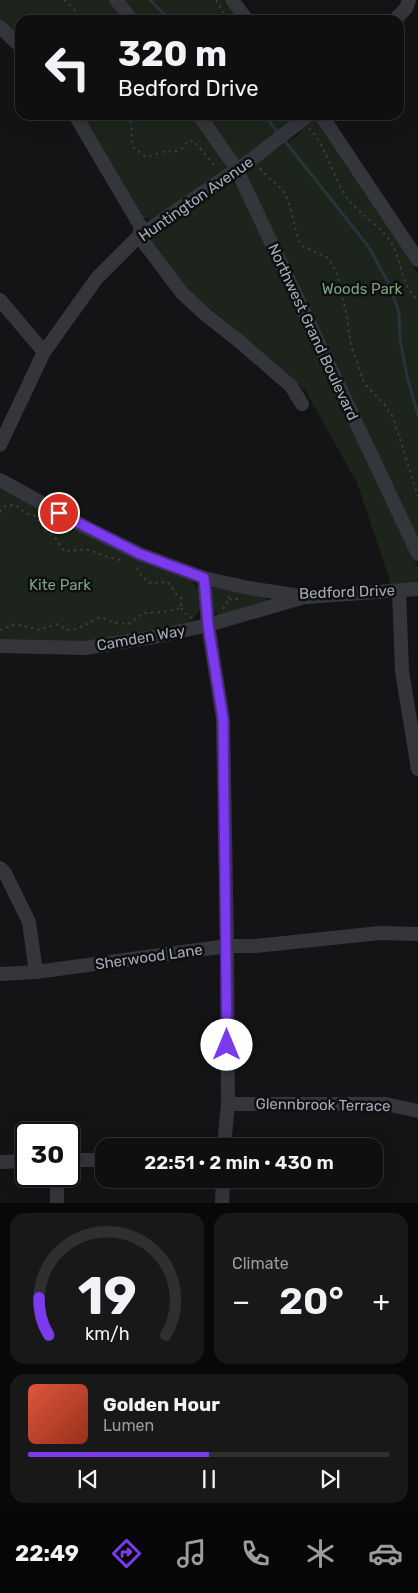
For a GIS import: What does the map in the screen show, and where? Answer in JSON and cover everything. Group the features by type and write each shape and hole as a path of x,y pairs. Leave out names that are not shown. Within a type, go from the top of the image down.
{"street":[{"path":"116,0 128,15"},
{"path":"232,0 243,15"},
{"path":"399,15 410,3"},
{"path":"0,27 15,41"},
{"path":"78,120 141,227 139,236 182,293 206,316 239,341 291,386 302,404"},
{"name":"Northwest Grand Boulevard","path":"202,120 233,164 418,554"},
{"name":"Huntington Avenue","path":"0,445 44,352 97,278 139,236 233,164 276,142 308,120"},
{"path":"324,120 418,260"},
{"path":"0,300 44,352"},
{"name":"Bedford Drive","path":"0,480 89,529 140,554 204,578 307,597 418,589"},
{"path":"204,578 223,719 228,1104 225,1138"},
{"path":"398,591 402,671 418,770"},
{"name":"Camden Way","path":"0,646 84,648 154,637 211,624 307,597"},
{"path":"0,868 5,873 29,922 36,972"},
{"name":"Sherwood Lane","path":"0,974 36,972 227,946 255,946 380,932 418,934"},
{"name":"Glennbrook Terrace","path":"228,1104 385,1104 418,1111"},
{"path":"80,1160 95,1160"},
{"path":"0,1162 15,1161"},
{"path":"57,1187 57,1203"},
{"path":"222,1203 223,1188"}],"path":[{"path":"64,0 78,15"},
{"path":"216,0 225,15"},
{"path":"131,120 133,147 145,156 177,151 183,148 187,142 194,142 213,164 233,164"},
{"path":"308,120 336,179 348,198 392,245 406,285 418,301"},
{"path":"256,162 265,177 279,187 286,197 301,245 328,258 337,273 351,345 364,383 384,404 393,417 418,496"},
{"path":"0,512 5,506 12,504 25,513 35,516 45,531 54,536 64,551 72,552 87,549 117,560 128,560"},
{"path":"0,630 15,624 40,630 56,624 68,630 77,629 98,618 115,623 128,624 144,613 181,608 181,598 175,593 171,585 164,582 149,583 132,563"},
{"path":"211,624 230,599 218,581"}],"green space":[{"path":"0,0 108,0 121,15 15,15 15,36 0,22"},
{"path":"125,0 222,0 234,15 137,15"},
{"path":"83,120 195,120 226,168 225,171 154,219 144,218 139,215"},
{"path":"210,120 294,120 239,160 233,155"},
{"name":"Woods Park","path":"310,120 316,120 398,241 418,274 418,540 245,177 250,167 298,135"},
{"name":"Woods Park","path":"231,181 237,186 418,568 418,584 387,586 390,581 357,483 305,390 277,364 187,289 152,243 151,238 153,234"},
{"name":"Kite Park","path":"0,486 191,580 198,592 201,603 197,614 187,624 110,641 46,645 0,642"},
{"path":"215,586 266,597 267,599 266,601 219,615 212,610 211,590"}],"waterway":[{"path":"150,0 165,15"},
{"path":"269,120 278,133"},
{"path":"284,140 368,246 389,284 399,313 400,339 407,376 418,415"}],"route":[{"path":"59,513 140,554 204,578 208,625 223,719 227,1045"}]}
